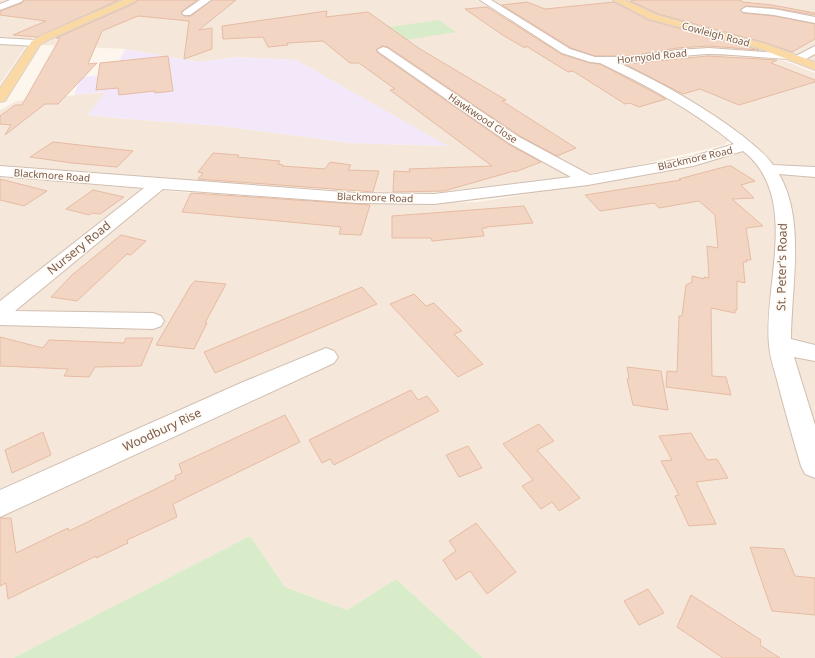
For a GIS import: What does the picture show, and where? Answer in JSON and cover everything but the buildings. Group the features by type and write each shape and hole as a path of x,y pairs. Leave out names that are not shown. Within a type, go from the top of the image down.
{"main road":[{"path":"0,98 36,43 46,37 131,0"},
{"name":"Cowleigh Road","path":"621,0 653,16 762,46 815,66"}],"street":[{"path":"0,7 18,0"},
{"path":"187,13 206,0"},
{"name":"Hornyold Road","path":"485,0 566,51 582,57 604,60 631,60 678,53 709,51 793,57"},
{"path":"746,10 761,14 774,12 815,20"},
{"path":"0,40 36,43"},
{"path":"793,57 815,49"},
{"name":"Hawkwood Close","path":"383,50 514,140 588,180"},
{"name":"St. Peter's Road","path":"604,60 678,97 720,124 764,161 779,191 784,226 780,345 805,436 815,466"},
{"name":"Blackmore Road","path":"0,171 357,198 434,199 588,180 693,161 745,146"},
{"path":"768,169 815,172"},
{"name":"Nursery Road","path":"0,312 159,184"},
{"path":"0,318 153,321"},
{"path":"780,345 815,353"},
{"name":"Woodbury Rise","path":"0,504 252,388 326,357"}],"shaded area":[{"path":"0,0 123,0 31,39 0,84"},
{"path":"137,0 815,0 815,62 772,48 760,52 688,49 611,57 600,65 620,71 648,85 691,112 729,140 724,145 630,167 561,178 430,193 286,187 0,166 0,110 17,101 106,92 88,115 222,126 351,143 447,146 296,60 235,57 200,62 125,49 42,45 50,38"},
{"path":"125,49 200,62 235,57 296,60 448,146 351,143 222,126 88,115 105,92 74,95 81,77 113,74"},
{"path":"687,54 733,55 785,61 815,73 815,658 483,658 396,579 347,610 285,587 250,536 13,658 0,658 0,177 206,194 359,204 478,202 674,170 736,153 745,146 753,144 701,106 629,67 628,63"}],"green space":[{"path":"439,20 456,32 381,44 367,30"},
{"path":"250,536 285,587 347,610 396,579 483,658 13,658"}]}
